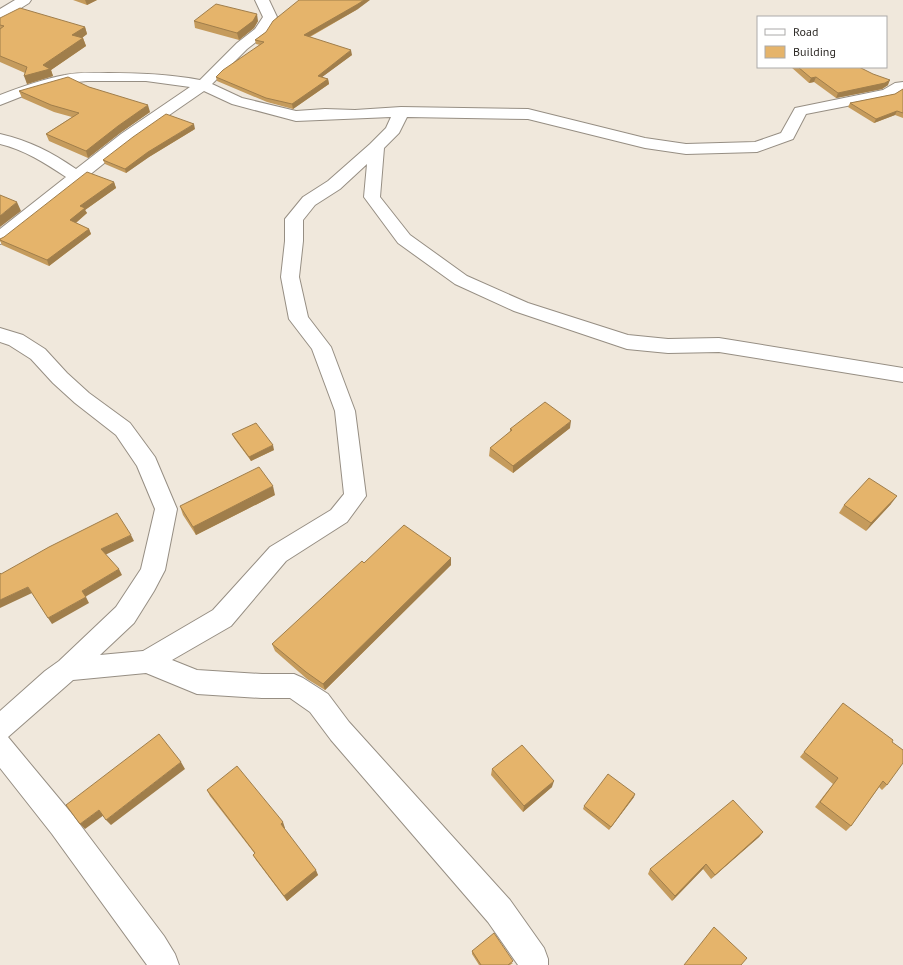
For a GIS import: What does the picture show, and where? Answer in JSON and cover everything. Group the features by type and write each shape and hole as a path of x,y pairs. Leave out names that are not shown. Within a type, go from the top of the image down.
{"street":[{"path":"0,15 24,0"},
{"path":"0,238 127,137 203,85 242,46 260,32 270,17 262,0"},
{"path":"0,100 23,91 66,80 87,77 152,77 203,85 237,101 296,116 325,114 355,115 401,112 528,114 645,143 686,149 757,147 788,136 800,111 888,94 900,86 903,86"},
{"path":"68,669 146,662 222,618 278,554 339,516 355,496 345,411 321,346 299,319 290,277 294,241 294,219 310,201 334,185 393,130 401,112"},
{"path":"0,139 16,143 48,157 76,177"},
{"path":"376,147 372,196 404,239 461,280 521,307 627,342 668,346 719,345 903,375"},
{"path":"0,335 16,340 38,354 60,378 82,398 123,429 147,464 166,509 153,570 146,584 125,615 68,669 54,679 0,728"},
{"path":"146,662 197,682 262,686 294,686 319,703 340,731 499,911 532,959 533,965"},
{"path":"0,747 75,842 153,946 164,965"}],"building":[{"path":"299,0 364,0 304,35 351,50 318,76 328,79 292,104 266,98 216,77 223,70 264,42 255,40 266,32 273,21"},
{"path":"216,4 257,14 253,21 237,33 194,21"},
{"path":"20,8 85,27 72,35 83,38 43,65 50,69 24,76 27,67 0,56 0,29 4,26 0,25 0,18"},
{"path":"799,68 861,68 890,80 885,83 838,93 816,77 811,78"},
{"path":"68,77 89,87 148,105 86,151 46,134 79,113 51,105 19,91"},
{"path":"903,89 903,113 897,111 876,119 850,103 895,94"},
{"path":"166,114 194,124 148,152 125,169 103,160 133,137"},
{"path":"87,172 114,182 80,206 85,208 70,220 89,229 47,260 0,240 0,239"},
{"path":"0,195 17,202 0,216"},
{"path":"545,402 571,421 513,466 490,448 512,430 510,429"},
{"path":"256,423 273,445 249,457 232,434"},
{"path":"259,467 273,486 193,527 180,506"},
{"path":"869,478 897,496 871,523 844,505"},
{"path":"117,513 131,535 101,549 119,569 82,591 86,597 48,618 28,587 0,600 0,573 1,574 49,547"},
{"path":"404,525 451,558 323,684 272,644 362,561 364,563"},
{"path":"843,703 893,740 892,742 903,750 903,763 887,785 883,781 851,826 820,802 838,778 804,752"},
{"path":"159,734 181,762 106,820 99,810 80,824 66,805"},
{"path":"522,745 554,781 524,806 492,769"},
{"path":"237,766 283,822 281,824 316,870 284,896 253,855 255,853 207,790"},
{"path":"608,774 635,794 611,827 584,806"},
{"path":"733,800 763,832 715,875 706,864 675,896 650,869"},
{"path":"714,927 747,958 741,965 684,965"},
{"path":"494,933 513,961 508,965 481,965 472,951"}]}
